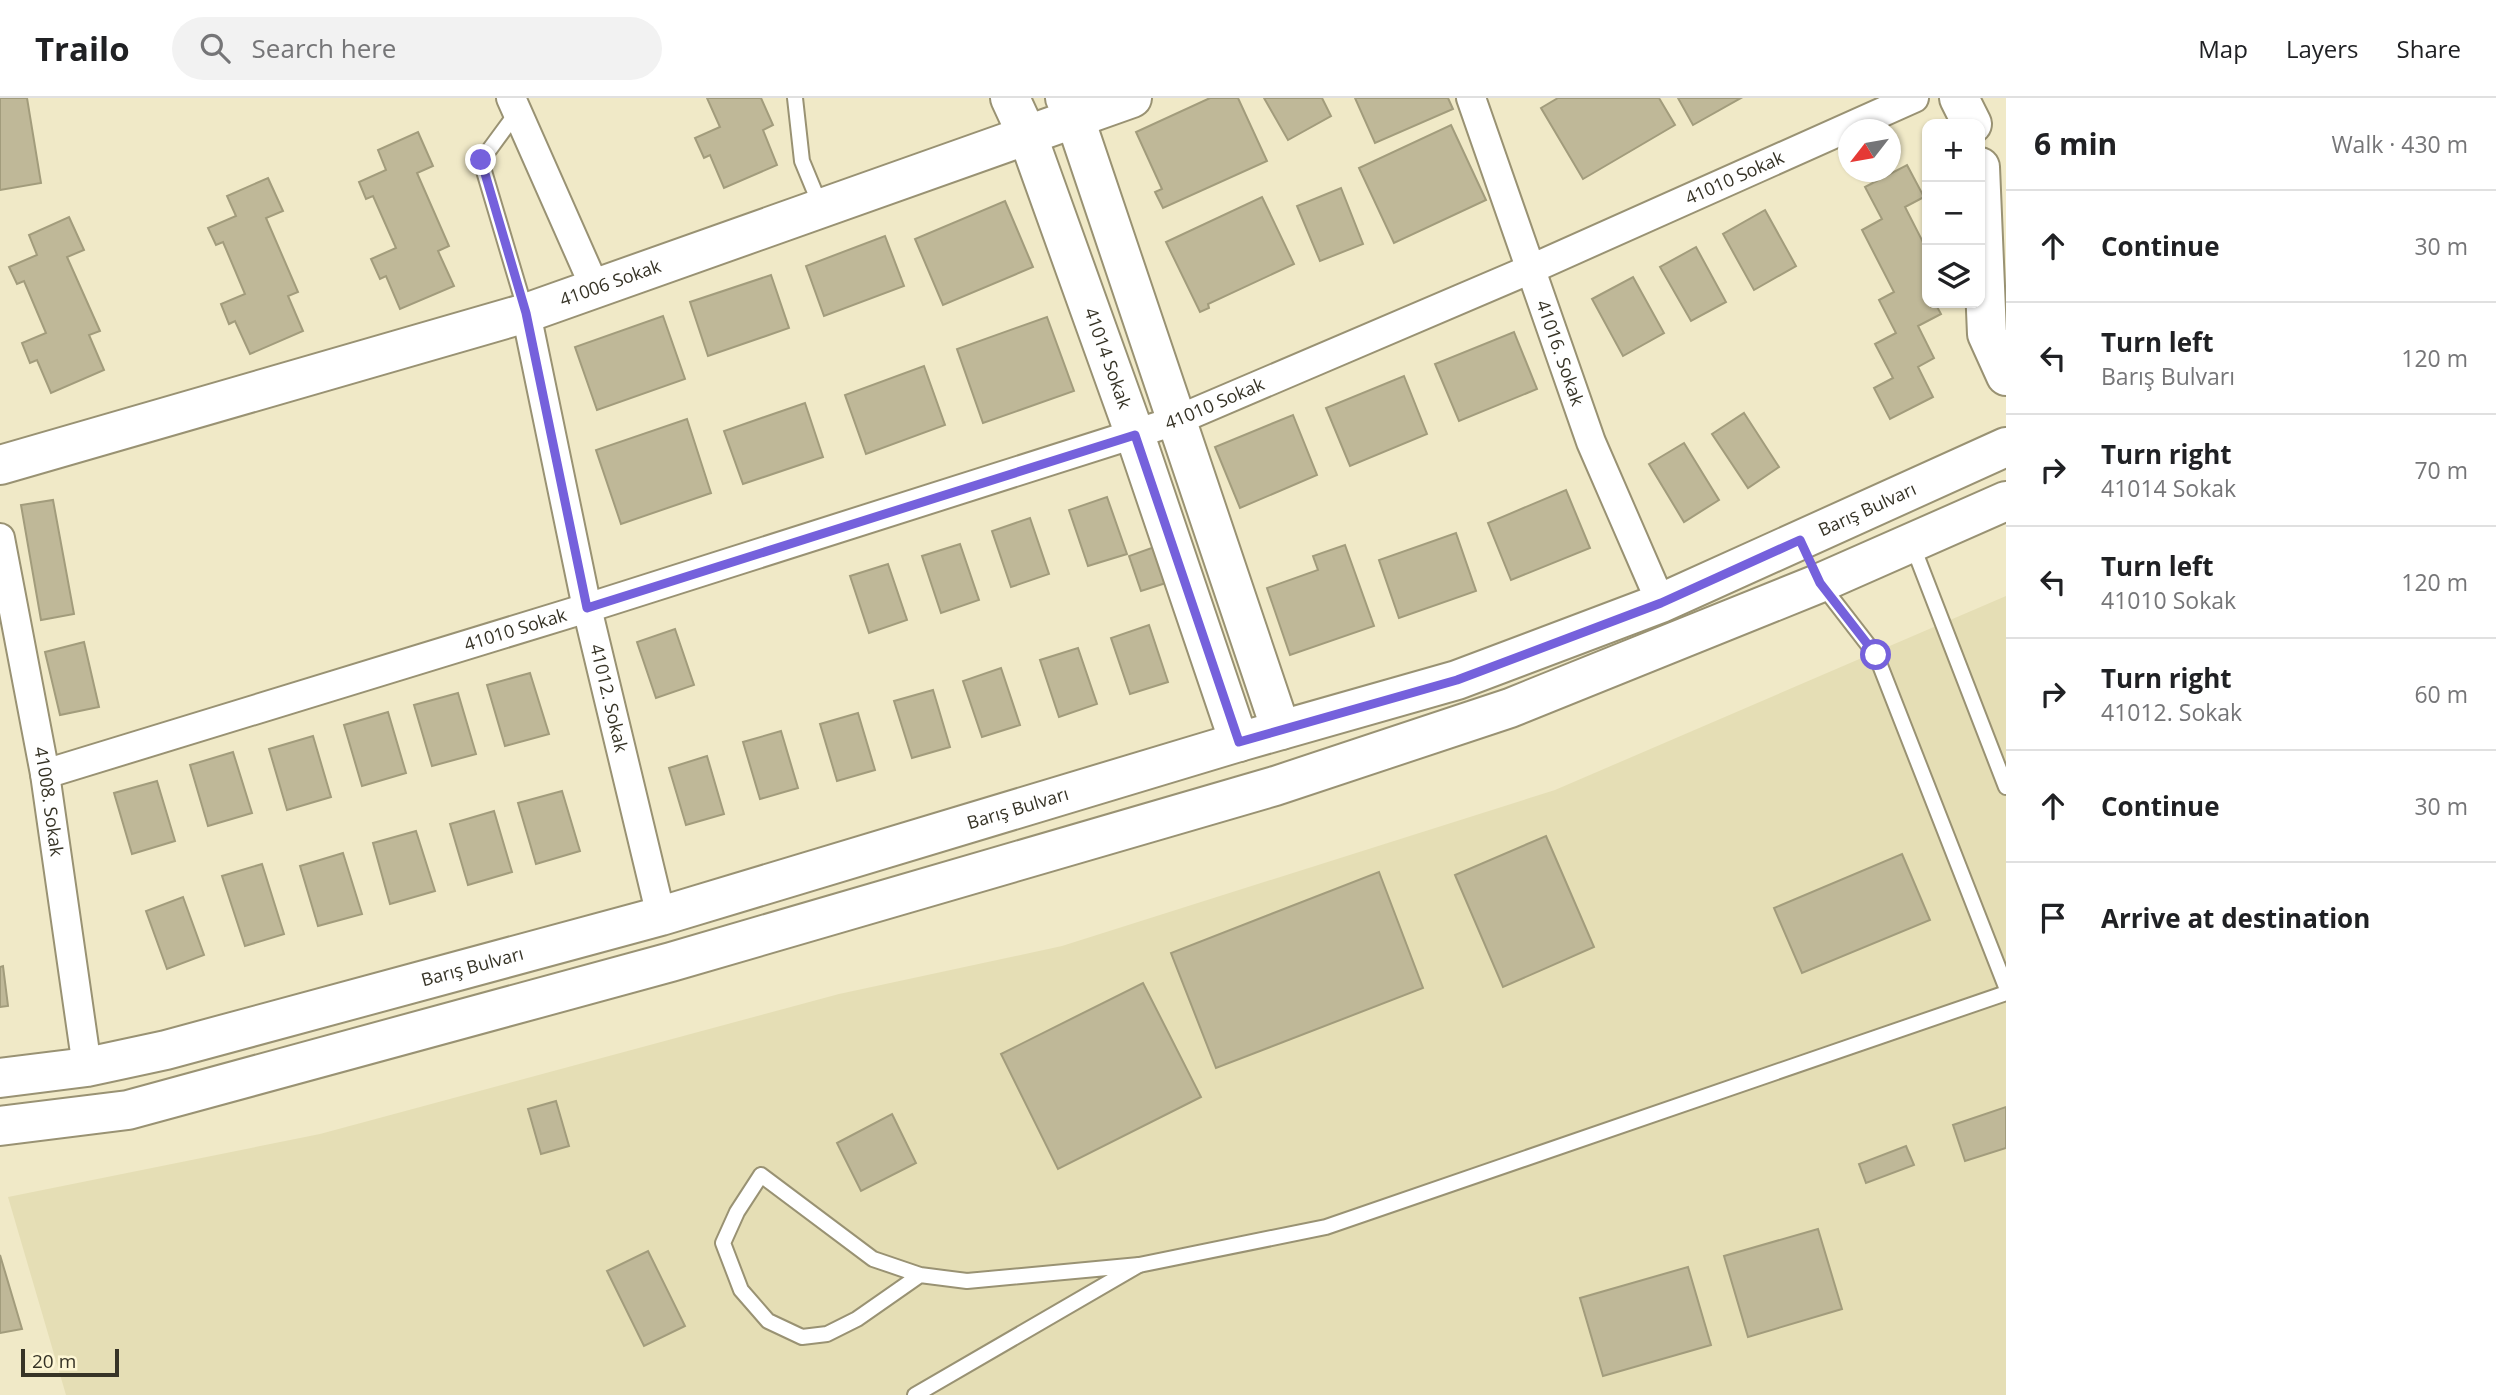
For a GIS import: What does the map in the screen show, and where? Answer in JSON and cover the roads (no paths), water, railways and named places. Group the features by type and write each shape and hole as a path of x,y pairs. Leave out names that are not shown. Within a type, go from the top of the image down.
{"main road":[{"name":"41014 Sokak","path":"1010,98 1028,137 1135,435 1260,736"},
{"name":"41006 Sokak","path":"0,465 526,313 1028,137 1070,109 1132,98"},
{"path":"1959,98 1970,119"},
{"path":"1070,109 1175,421 1275,786"},
{"path":"1981,182 1987,334 2006,376"},
{"name":"Barış Bulvarı","path":"0,1078 87,1067 166,1050 660,916 1260,736 1457,680 1661,603 2006,447"},
{"path":"0,1126 128,1110 671,962 1275,786 1510,708 1820,583 2006,501"},
{"path":"1800,540 1820,583"},
{"path":"660,916 671,962"}],"street":[{"name":"41016. Sokak","path":"1471,98 1591,442 1661,603"},
{"name":"41010 Sokak","path":"46,774 587,608 1175,421 1531,269 1914,98"},
{"path":"514,105 596,290"},
{"name":"41012. Sokak","path":"526,313 587,608 660,916"},
{"name":"41008. Sokak","path":"0,538 46,774 87,1067"}],"lane":[{"path":"795,98 802,161 822,208"},
{"path":"514,105 481,160 526,313"},
{"path":"1911,541 2006,787"},
{"path":"1820,583 1876,655 2006,987"},
{"path":"920,1275 857,1319 827,1334 802,1337 768,1321 741,1290 723,1243 737,1212 761,1175 873,1259 920,1275 967,1282 1139,1265 1326,1227 2006,993"},
{"path":"915,1395 1139,1265"}]}
